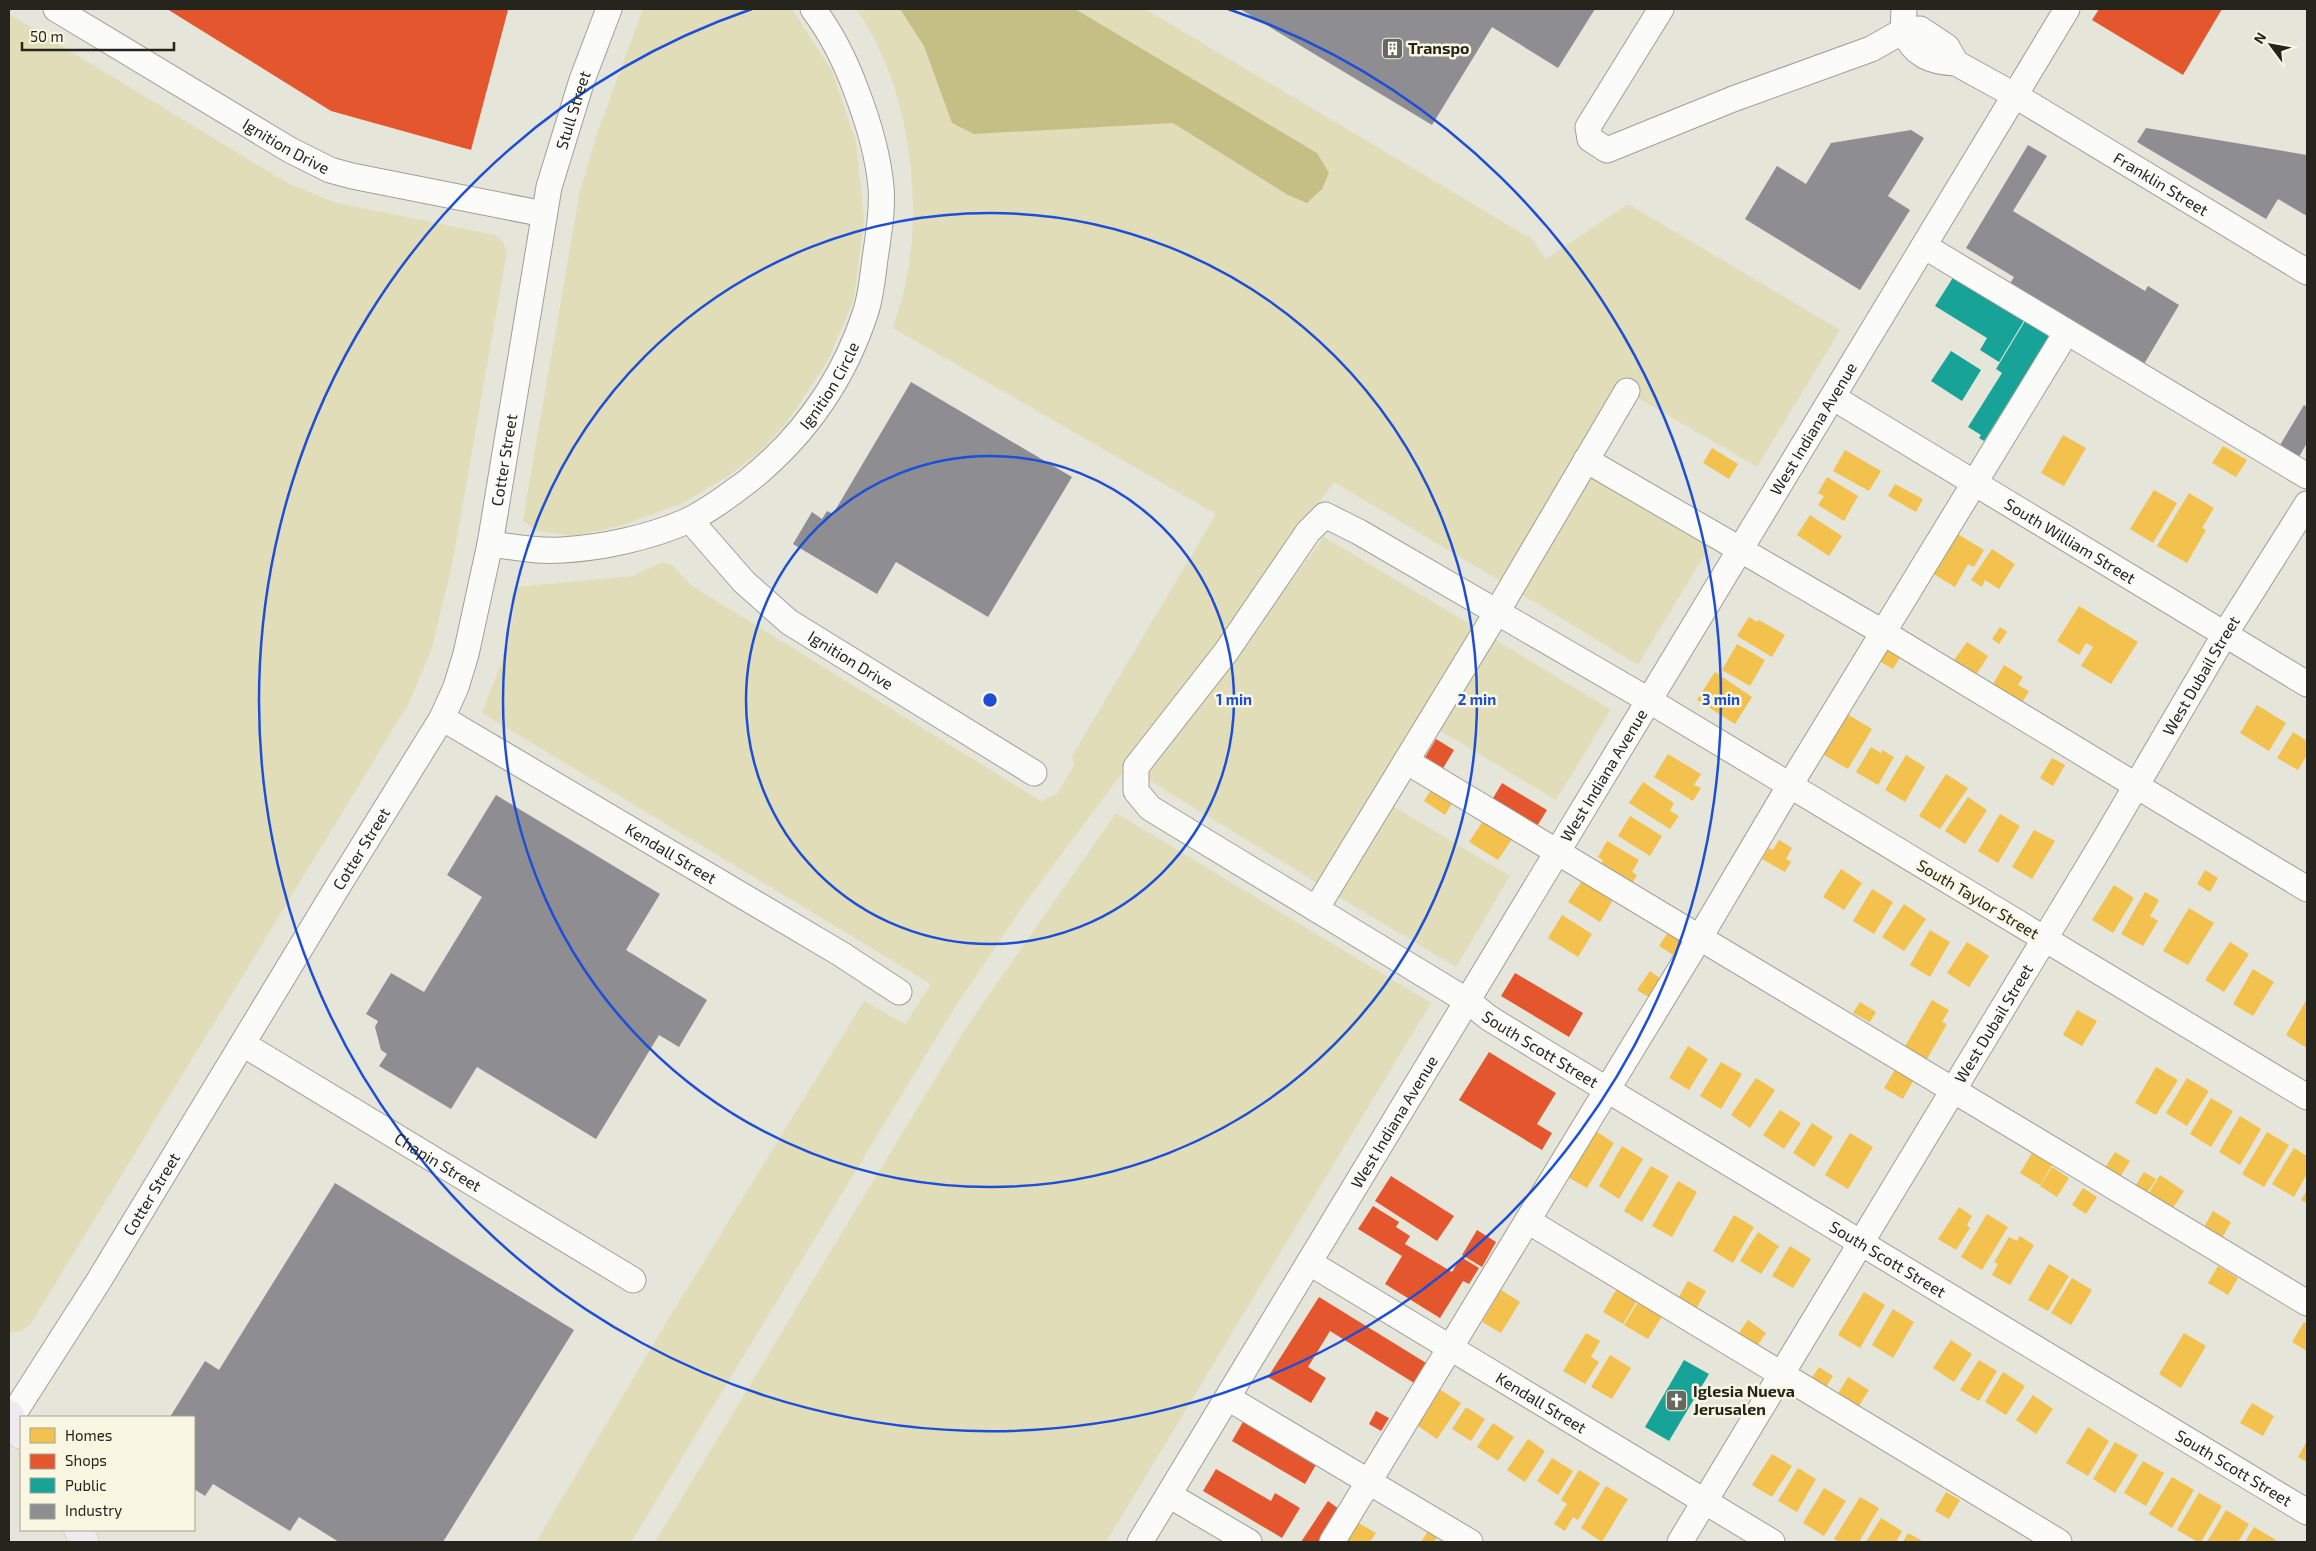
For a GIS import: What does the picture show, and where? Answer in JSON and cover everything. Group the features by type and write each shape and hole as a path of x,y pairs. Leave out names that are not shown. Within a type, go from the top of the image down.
{"main road":[{"path":"79,1531 85,1542"}],"street":[{"name":"Ignition Drive","path":"56,9 290,150 330,170 544,214"},
{"name":"Stull Street","path":"544,214 561,144 609,9"},
{"name":"Ignition Circle","path":"490,544 535,550 562,550 594,546 639,536 664,530 690,520 728,496 773,459 796,436 818,408 839,376 866,310 880,225 881,189 875,151 863,109 848,69 830,31 813,9"},
{"path":"1661,9 1588,127 1590,139 1608,150 1733,99 1870,49 1903,20"},
{"name":"West Indiana Avenue","path":"1140,1542 1469,1002 1557,851 1742,550 2067,9"},
{"name":"Franklin Street","path":"1903,20 1947,47 1956,63 1988,83 2016,96 2307,272"},
{"name":"Cotter Street","path":"13,1422 442,718 456,687 466,654 490,544 544,214"},
{"path":"1924,246 2307,476"},
{"path":"1332,1542 2066,333"},
{"path":"1316,909 1497,612 1627,391"},
{"name":"South William Street","path":"1834,398 2307,684"},
{"path":"1586,460 1884,633 2307,889"},
{"name":"West Dubail Street","path":"1680,1542 2136,786 2225,634 2307,504"},
{"name":"South Taylor Street","path":"1316,909 1150,808 1136,791 1136,767 1226,652 1308,532 1325,515 1359,532 1650,701 2307,1097"},
{"name":"Ignition Drive","path":"690,520 744,582 789,622 1034,773"},
{"name":"Kendall Street","path":"442,718 841,954 899,992"},
{"path":"1406,761 2307,1303"},
{"name":"South Scott Street","path":"1316,909 1469,1002 1497,1023 1607,1090 2307,1512"},
{"name":"Chapin Street","path":"242,1044 633,1280"},
{"path":"1528,1221 2060,1542"},
{"name":"Kendall Street","path":"1310,1263 1772,1542"},
{"path":"1228,1398 1470,1542"},
{"path":"1169,1495 1249,1542"}],"shaded area":[{"path":"643,9 792,9 832,71 856,142 864,219 854,299 827,362 785,425 758,453 728,476 681,504 620,526 574,536 538,531 523,521 580,191 597,134"},
{"path":"856,9 1145,9 1532,239 1546,259 1628,204 1840,330 1757,467 1621,388 1505,584 1334,482 1213,651 1026,902 955,1007 631,1542 536,1542 669,1318 864,1001 905,1024 931,984 482,713 506,650 513,616 516,587 633,576 663,562 673,566 692,586 1041,801 1057,794 1074,766 1072,756 1216,514 893,328 906,283 911,244 913,209 907,138 899,103 888,69 873,37"},
{"path":"900,9 1075,9 1317,153 1329,173 1322,189 1307,203 1288,195 1173,123 974,134 952,123 924,46"},
{"path":"9,14 289,184 337,203 495,235 503,242 507,251 452,566 431,651 409,703 32,1322 21,1332 9,1332"},
{"path":"1588,471 1713,541 1638,665 1516,591"},
{"path":"1324,537 1480,630 1324,887 1145,778"},
{"path":"1489,636 1611,710 1556,800 1434,727"},
{"path":"1389,804 1510,876 1456,967 1334,894"},
{"path":"1116,813 1431,1003 1106,1542 655,1542 965,1029"}],"building: Homes":[{"path":"2063,435 2086,448 2064,486 2041,473"},
{"path":"2223,446 2247,460 2236,477 2212,463"},
{"path":"1712,448 1738,464 1729,479 1703,463"},
{"path":"1845,450 1881,471 1869,491 1833,471"},
{"path":"1827,477 1858,496 1844,521 1818,505 1824,496 1818,493"},
{"path":"1895,484 1923,499 1916,512 1888,496"},
{"path":"2154,490 2177,503 2153,543 2130,529"},
{"path":"2189,493 2214,508 2202,528 2206,530 2187,563 2157,546"},
{"path":"1810,515 1842,536 1829,556 1797,535"},
{"path":"1956,533 1984,550 1974,567 1968,564 1955,587 1932,573"},
{"path":"1992,549 2015,564 1999,589 1985,580 1982,587 1971,580"},
{"path":"2079,606 2138,642 2111,684 2081,666 2093,647 2086,643 2079,655 2057,641"},
{"path":"1749,617 1757,622 1759,620 1785,635 1772,657 1737,636"},
{"path":"2000,627 2007,632 1999,644 1992,639"},
{"path":"1967,642 1988,656 1974,678 1952,663"},
{"path":"1737,644 1765,660 1750,686 1722,670"},
{"path":"1886,649 1900,657 1893,669 1879,661"},
{"path":"2004,665 2023,677 2018,685 2029,691 2022,703 1992,686"},
{"path":"1715,672 1752,697 1735,724 1697,700"},
{"path":"2257,705 2286,723 2269,751 2240,733"},
{"path":"1847,714 1872,729 1848,769 1824,755"},
{"path":"2293,732 2307,741 2307,755 2298,770 2277,758"},
{"path":"1871,747 1881,753 1882,750 1894,757 1878,785 1856,772"},
{"path":"1668,754 1701,774 1694,785 1701,788 1693,801 1654,777"},
{"path":"1906,755 1925,767 1905,802 1885,790"},
{"path":"2052,758 2065,765 2053,786 2040,778"},
{"path":"1946,774 1968,788 1940,829 1919,816"},
{"path":"1643,782 1674,803 1670,811 1679,816 1670,829 1629,803"},
{"path":"1433,787 1454,800 1445,815 1424,801"},
{"path":"1968,797 1987,810 1965,844 1945,831"},
{"path":"2000,814 2020,826 1998,863 1978,851"},
{"path":"1630,816 1662,836 1650,856 1618,836"},
{"path":"1483,821 1512,839 1498,860 1469,842"},
{"path":"2034,830 2055,841 2032,879 2012,867"},
{"path":"1779,840 1792,848 1786,859 1791,862 1785,872 1762,859 1769,848 1773,850"},
{"path":"1607,841 1639,860 1632,872 1637,875 1629,889 1597,870 1603,860 1598,857"},
{"path":"1841,869 1862,883 1844,910 1823,897"},
{"path":"2205,870 2218,878 2210,892 2197,884"},
{"path":"1583,879 1614,898 1600,922 1568,902"},
{"path":"2114,885 2134,898 2113,933 2092,920"},
{"path":"1872,889 1893,902 1874,934 1853,921"},
{"path":"2145,892 2159,900 2150,916 2158,921 2143,946 2121,934"},
{"path":"1904,904 1926,919 1904,951 1882,937"},
{"path":"2189,908 2214,923 2188,965 2163,951"},
{"path":"1562,915 1592,934 1578,957 1548,938"},
{"path":"1930,930 1950,942 1930,977 1910,965"},
{"path":"1668,932 1687,943 1678,958 1659,946"},
{"path":"1967,942 1989,956 1969,987 1947,973"},
{"path":"2230,942 2249,954 2224,992 2205,980"},
{"path":"2253,969 2274,982 2253,1016 2233,1004"},
{"path":"1650,971 1664,981 1652,999 1637,990"},
{"path":"2307,999 2307,1048 2286,1035"},
{"path":"1932,1000 1949,1010 1942,1022 1947,1024 1923,1066 1901,1053"},
{"path":"1860,1002 1876,1012 1870,1022 1853,1013"},
{"path":"2077,1010 2097,1021 2082,1046 2063,1035"},
{"path":"1688,1046 1708,1059 1689,1090 1669,1078"},
{"path":"1721,1062 1742,1074 1721,1109 1700,1096"},
{"path":"2156,1067 2178,1080 2156,1115 2135,1103"},
{"path":"1896,1068 1914,1079 1903,1099 1884,1088"},
{"path":"1756,1078 1775,1090 1750,1128 1731,1115"},
{"path":"2187,1078 2209,1091 2187,1126 2166,1113"},
{"path":"2211,1098 2233,1111 2211,1147 2190,1134"},
{"path":"1780,1110 1801,1123 1784,1149 1763,1135"},
{"path":"2240,1116 2261,1129 2240,1165 2219,1152"},
{"path":"1812,1123 1833,1137 1814,1167 1793,1153"},
{"path":"1594,1130 1614,1143 1587,1188 1566,1176"},
{"path":"2267,1132 2289,1145 2264,1187 2242,1174"},
{"path":"1850,1133 1873,1147 1848,1189 1825,1175"},
{"path":"1622,1146 1643,1159 1619,1199 1599,1186"},
{"path":"2294,1148 2307,1156 2307,1174 2294,1197 2272,1184"},
{"path":"2115,1152 2130,1161 2118,1180 2103,1171"},
{"path":"2032,1153 2052,1165 2040,1185 2020,1173"},
{"path":"1651,1166 1669,1176 1642,1222 1624,1211"},
{"path":"2052,1167 2069,1178 2057,1197 2040,1186"},
{"path":"2144,1172 2156,1179 2146,1195 2134,1188"},
{"path":"2160,1175 2184,1191 2171,1211 2147,1196"},
{"path":"1678,1181 1697,1192 1672,1237 1652,1226"},
{"path":"2083,1188 2097,1197 2086,1214 2072,1205"},
{"path":"2307,1190 2307,1203 2301,1200"},
{"path":"1959,1207 1972,1216 1967,1225 1970,1228 1956,1250 1938,1239"},
{"path":"2213,1211 2231,1222 2221,1240 2203,1229"},
{"path":"1987,1214 2008,1227 1982,1270 1961,1257"},
{"path":"1734,1215 1754,1227 1733,1263 1713,1251"},
{"path":"1758,1232 1779,1246 1761,1274 1740,1261"},
{"path":"2020,1236 2034,1245 2010,1285 1992,1275 1998,1264 1994,1262 2009,1237 2017,1241"},
{"path":"1790,1246 1811,1259 1793,1288 1772,1276"},
{"path":"2049,1264 2069,1276 2048,1311 2028,1300"},
{"path":"2218,1266 2238,1278 2228,1295 2208,1283"},
{"path":"2072,1278 2092,1290 2071,1325 2051,1313"},
{"path":"1688,1281 1706,1291 1695,1311 1677,1300"},
{"path":"1618,1287 1638,1299 1623,1324 1603,1312"},
{"path":"1501,1290 1520,1302 1501,1333 1482,1322"},
{"path":"1864,1292 1885,1305 1860,1348 1838,1335"},
{"path":"1640,1299 1664,1313 1648,1339 1624,1325"},
{"path":"1893,1309 1914,1322 1893,1358 1872,1345"},
{"path":"1748,1320 1766,1333 1755,1349 1736,1337"},
{"path":"2304,1322 2307,1324 2307,1351 2292,1342"},
{"path":"1586,1333 1600,1341 1591,1357 1599,1362 1585,1384 1563,1371"},
{"path":"2184,1333 2206,1346 2181,1388 2159,1374"},
{"path":"1951,1340 1972,1354 1954,1382 1933,1368"},
{"path":"1610,1355 1631,1368 1612,1399 1591,1387"},
{"path":"1979,1360 1997,1371 1979,1401 1960,1390"},
{"path":"1819,1367 1833,1376 1822,1394 1807,1385"},
{"path":"2003,1372 2025,1386 2006,1415 1985,1402"},
{"path":"1848,1377 1869,1390 1857,1409 1836,1397"},
{"path":"1439,1389 1461,1403 1437,1439 1415,1424"},
{"path":"2033,1395 2053,1409 2036,1434 2016,1420"},
{"path":"2252,1403 2274,1416 2263,1436 2240,1423"},
{"path":"1466,1407 1485,1419 1471,1441 1452,1429"},
{"path":"1493,1423 1514,1437 1498,1461 1477,1447"},
{"path":"2088,1427 2109,1441 2088,1476 2066,1463"},
{"path":"1528,1439 1545,1451 1525,1482 1507,1470"},
{"path":"2307,1441 2307,1462 2298,1457"},
{"path":"2115,1442 2138,1455 2115,1493 2093,1479"},
{"path":"1772,1454 1792,1466 1772,1497 1752,1485"},
{"path":"1552,1458 1573,1471 1558,1495 1537,1481"},
{"path":"2143,1461 2164,1473 2146,1506 2124,1493"},
{"path":"1798,1468 1816,1479 1797,1512 1778,1501"},
{"path":"1579,1470 1600,1483 1578,1520 1573,1517 1565,1531 1554,1524 1567,1504 1561,1500"},
{"path":"2172,1477 2194,1490 2172,1528 2149,1514"},
{"path":"1606,1486 1628,1499 1602,1542 1581,1528"},
{"path":"1824,1488 1846,1501 1824,1536 1803,1523"},
{"path":"1946,1492 1960,1500 1949,1519 1935,1511"},
{"path":"2199,1493 2222,1506 2201,1542 2177,1530"},
{"path":"1860,1497 1879,1508 1859,1542 1839,1542 1834,1539"},
{"path":"2226,1510 2249,1524 2238,1542 2207,1542"},
{"path":"1881,1518 1902,1531 1896,1542 1866,1542"},
{"path":"1355,1521 1376,1533 1370,1542 1342,1542"},
{"path":"2254,1527 2276,1540 2275,1542 2245,1542"},
{"path":"1428,1531 1438,1536 1434,1542 1421,1542"},
{"path":"1908,1533 1924,1542 1903,1542"}],"building: Shops":[{"path":"167,9 508,10 471,150 331,111"},
{"path":"2099,9 2222,9 2183,75 2092,20"},
{"path":"1436,739 1454,750 1439,775 1421,764"},
{"path":"1502,783 1547,810 1534,831 1489,805"},
{"path":"1515,973 1583,1013 1569,1037 1501,996"},
{"path":"1489,1052 1556,1093 1537,1124 1552,1133 1542,1150 1459,1100"},
{"path":"1391,1176 1454,1216 1437,1241 1375,1201"},
{"path":"1373,1206 1399,1222 1396,1227 1410,1236 1405,1244 1452,1272 1461,1257 1479,1268 1469,1284 1463,1281 1440,1318 1385,1284 1402,1256 1358,1229"},
{"path":"1477,1230 1496,1242 1482,1267 1462,1255"},
{"path":"1319,1297 1431,1366 1419,1386 1330,1331 1308,1367 1326,1378 1311,1403 1268,1377"},
{"path":"1376,1411 1389,1418 1381,1431 1369,1424"},
{"path":"1244,1420 1317,1463 1305,1484 1232,1441"},
{"path":"1216,1469 1271,1501 1275,1493 1300,1508 1282,1538 1203,1491"},
{"path":"1328,1501 1343,1512 1323,1542 1301,1542"}],"building: Public":[{"path":"1954,276 2025,319 1999,362 1980,350 1987,338 1935,306"},
{"path":"2025,321 2050,336 1984,441 1979,438 1981,435 1968,427 2002,373 1996,369"},
{"path":"1951,351 1981,370 1962,401 1931,381"},
{"name":"Iglesia Nueva Jerusalen","path":"1684,1360 1709,1374 1669,1441 1645,1427"}],"building: Industry":[{"name":"Transpo","path":"1240,9 1595,9 1558,68 1492,27 1432,125"},
{"path":"2146,128 2307,155 2307,216 2278,199 2266,219 2137,142"},
{"path":"1911,130 1924,138 1888,196 1910,210 1860,290 1745,219 1777,166 1806,184 1831,143"},
{"path":"2028,145 2047,156 2013,211 2145,291 2148,286 2179,305 2144,364 2006,290 2014,277 1966,248"},
{"path":"911,382 1072,477 988,617 896,562 877,594 793,544 812,512 822,519 827,511 833,514"},
{"path":"2304,405 2307,407 2307,443 2296,462 2277,450"},
{"path":"496,795 660,894 626,950 707,1000 679,1047 659,1035 596,1139 477,1067 451,1109 379,1066 387,1054 381,1050 375,1027 378,1021 366,1014 391,973 424,992 482,897 447,875"},
{"path":"335,1183 574,1330 443,1542 339,1542 299,1517 290,1531 213,1484 205,1496 195,1490 195,1416 171,1416 205,1361 219,1370"}],"place":[{"name":"Transpo","path":"1392,48"},
{"name":"Iglesia Nueva Jerusalen","path":"1677,1400"}]}
